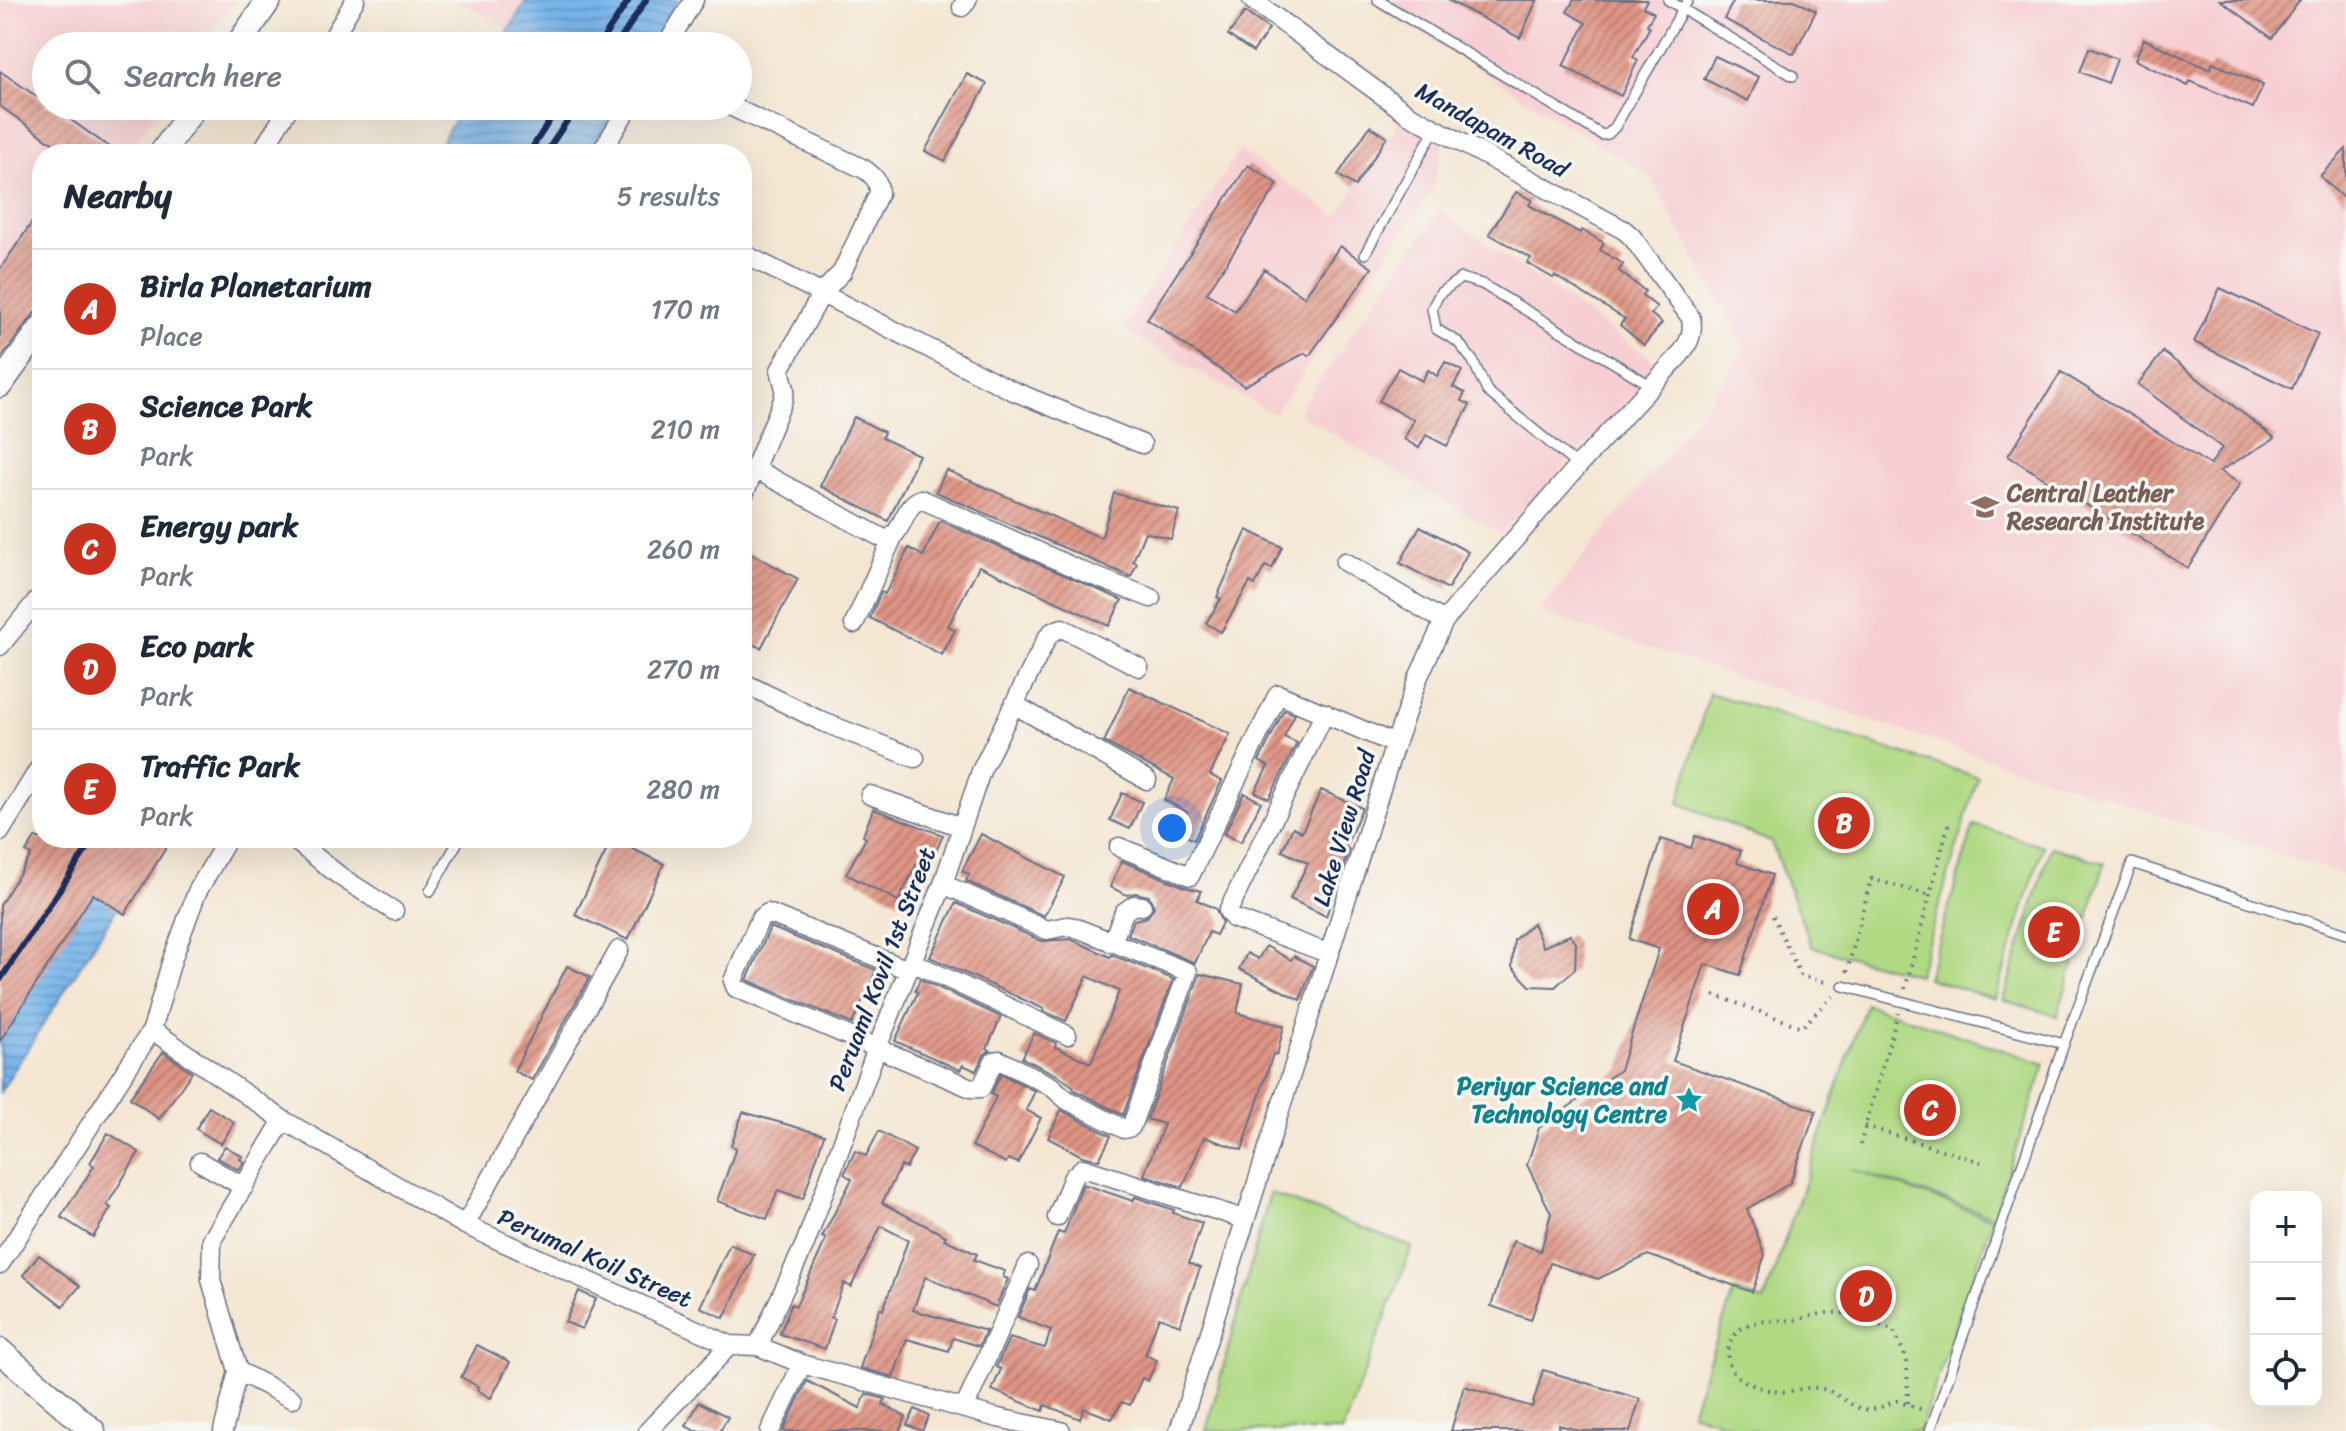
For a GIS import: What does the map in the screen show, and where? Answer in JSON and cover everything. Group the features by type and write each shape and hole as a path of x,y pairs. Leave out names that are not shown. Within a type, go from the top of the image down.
{"street":[{"path":"247,32 269,0"},
{"path":"336,32 355,0"},
{"path":"675,32 694,0"},
{"name":"Mandapam Road","path":"1252,0 1408,114 1624,230 1691,318"},
{"path":"752,116 864,169 876,179 879,193 842,272 822,293 780,370 785,389 783,400 752,476"},
{"path":"168,144 185,120"},
{"path":"266,144 281,120"},
{"path":"606,144 621,120"},
{"path":"752,258 1011,390 1142,444"},
{"name":"Lake View Road","path":"1179,1431 1395,744 1418,678 1444,621 1690,341 1693,328 1691,318"},
{"path":"0,385 32,341"},
{"path":"755,469 880,537 892,539"},
{"path":"854,624 892,539 911,505 921,499 1086,573 1151,598"},
{"path":"1345,562 1444,621"},
{"path":"0,646 32,606"},
{"name":"Peruaml Kovil 1st Street","path":"758,1346 805,1244 877,1048 943,884 981,771 1047,638 1057,629 1071,632 1139,667"},
{"path":"752,687 823,722 915,758"},
{"path":"1119,847 1190,876 1275,697 1282,694 1395,744"},
{"path":"1015,705 1147,780"},
{"path":"1325,713 1228,911 1233,918 1330,954"},
{"path":"0,832 32,780"},
{"path":"870,795 962,827"},
{"path":"0,1264 152,1030 172,960 197,892 222,848"},
{"path":"305,848 341,877 394,911"},
{"path":"943,884 1047,930 1067,926 1185,970 1188,974 1128,1129 1067,1100 1051,1086 999,1060 994,1061 981,1088 976,1089 736,988 733,981 760,919 768,913 910,966 1067,1035"},
{"path":"1112,943 1124,912 1134,905 1142,906"},
{"path":"465,1225 619,950"},
{"name":"Perumal Koil Street","path":"152,1030 283,1120 465,1225 730,1345 758,1346 802,1364 964,1409 995,1424 1061,1431"},
{"path":"223,1431 238,1371 211,1280 212,1240 283,1120"},
{"path":"200,1162 244,1187"},
{"path":"1057,1217 1073,1177 1083,1168 1244,1219"},
{"path":"964,1409 1028,1265"},
{"path":"648,1431 730,1345"},
{"path":"0,1351 93,1431"},
{"path":"770,1431 802,1364"},
{"path":"238,1371 292,1399"}],"lane":[{"path":"1378,0 1602,135 1615,127 1686,4"},
{"path":"1668,0 1686,4 1793,76"},
{"path":"1365,254 1435,129"},
{"path":"1578,466 1487,391 1473,361 1458,342 1436,329 1432,308 1440,293 1461,278 1482,284 1652,386"},
{"path":"430,891 454,848"},
{"path":"1930,1431 2064,1044 2132,863 2346,934"},
{"path":"1843,986 2064,1044"}],"path":[{"path":"1860,1145 1949,822"},
{"path":"1714,995 1802,1027 1843,986 1871,879 1930,895"},
{"path":"1773,916 1801,976 1843,986"},
{"path":"1865,1126 1981,1162"},
{"path":"1908,1403 1907,1360 1894,1331 1861,1318 1829,1313 1806,1319 1755,1323 1735,1334 1730,1343 1728,1360 1736,1375 1764,1388 1785,1392 1819,1388 1840,1394 1855,1407 1866,1410 1897,1401 1936,1416"}],"shaded area":[{"path":"0,0 233,0 211,32 32,32 32,120 150,120 134,144 32,144 32,293 0,339"},
{"path":"457,0 527,0 509,29"},
{"name":"Central Leather Research Institute","path":"1367,0 2346,0 2346,876 1538,612 1709,402 1746,349 1649,176"},
{"path":"1402,116 1444,142 1432,191 1274,414 1121,329 1240,150 1337,217"},
{"path":"1440,210 1661,366 1500,534 1297,412"}],"green space":[{"path":"1709,693 1978,777 1918,975 1812,947 1771,842 1679,803"},
{"path":"1974,825 2043,846 1995,999 1927,978"},
{"path":"2051,847 2105,863 2057,1016 2003,1000"},
{"path":"1866,1004 2045,1064 1993,1216 1851,1169 1993,1219 1919,1431 1747,1431 1691,1412 1734,1291 1764,1301"},
{"path":"1270,1193 1412,1247 1342,1431 1206,1431"}],"water":[{"path":"527,0 678,0 659,32 508,32"},
{"path":"455,120 608,120 594,144 440,144"},
{"path":"110,848 156,848 0,1092 0,1010"}],"building":[{"path":"1448,0 1537,0 1520,38"},
{"path":"1574,0 1647,0 1643,7 1654,13 1647,25 1650,27 1633,57 1638,60 1621,96 1563,66 1586,23 1567,12"},
{"path":"1734,0 1794,0 1816,11 1794,54 1724,19"},
{"path":"2220,0 2300,0 2272,38"},
{"path":"1245,12 1269,29 1253,52 1228,35"},
{"path":"2144,39 2210,70 2213,63 2263,85 2253,108 2190,81 2188,86 2135,60"},
{"path":"2089,48 2117,59 2108,83 2080,72"},
{"path":"1715,56 1759,77 1748,101 1704,79"},
{"path":"0,71 32,93 32,120 71,120 105,144 54,144 0,106"},
{"path":"967,74 987,84 945,161 925,151"},
{"path":"1370,126 1387,137 1355,186 1338,175"},
{"path":"2346,149 2346,201 2320,176"},
{"path":"1248,165 1278,184 1207,293 1235,311 1264,269 1304,297 1340,246 1372,268 1309,356 1305,353 1244,386 1147,319"},
{"path":"1516,192 1532,200 1529,205 1604,243 1600,250 1623,264 1619,271 1645,291 1642,295 1657,307 1651,314 1662,323 1644,345 1620,325 1625,319 1555,276 1553,278 1527,263 1531,258 1489,234"},
{"path":"32,223 32,316 0,359 0,269"},
{"path":"2220,288 2318,334 2292,389 2194,342"},
{"path":"2163,352 2275,438 2220,471 2240,484 2188,568 2008,456 2061,372 2210,465 2222,448 2138,384"},
{"path":"1445,362 1462,371 1453,387 1465,393 1461,400 1470,405 1447,446 1426,435 1419,448 1404,439 1414,420 1379,401 1398,368 1422,381 1428,370 1437,376"},
{"path":"854,417 884,432 882,438 919,455 888,521 820,486"},
{"path":"946,470 1099,537 1102,536 1114,493 1179,511 1171,539 1145,532 1133,561 1137,563 1131,577 936,492"},
{"path":"940,521 1122,600 1109,626 979,566 948,626 955,630 942,655 870,618 881,592 885,594 909,548 923,556"},
{"path":"1420,526 1468,552 1448,589 1400,563"},
{"path":"1247,530 1282,547 1272,569 1265,566 1255,585 1250,582 1221,632 1206,623 1221,599 1217,597"},
{"path":"752,554 798,579 761,648 752,644"},
{"path":"1129,687 1230,734 1210,775 1222,781 1194,840 1178,832 1187,812 1164,800 1174,779 1104,742"},
{"path":"1284,710 1295,714 1284,737 1297,743 1269,799 1255,792 1268,766 1259,761"},
{"path":"1321,790 1362,808 1345,848 1349,850 1326,916 1290,899 1308,863 1282,851 1293,827 1302,832"},
{"path":"1122,793 1142,802 1130,829 1110,820"},
{"path":"1244,793 1261,802 1241,842 1224,834"},
{"path":"873,809 943,835 932,861 921,856 898,901 846,874 866,838 863,836"},
{"path":"981,834 1065,877 1044,916 966,881 969,874 962,871"},
{"path":"1695,836 1741,851 1737,863 1772,875 1740,975 1705,964 1673,1061 1816,1111 1790,1183 1747,1209 1765,1255 1752,1292 1648,1255 1598,1279 1550,1263 1531,1320 1491,1306 1513,1241 1541,1251 1551,1213 1527,1165 1539,1128 1620,1070 1659,949 1629,939 1661,839 1691,848"},
{"path":"32,843 32,848 166,848 125,914 93,894 0,1041 0,905 31,855 26,852"},
{"path":"608,848 631,848 664,864 628,940 575,915"},
{"path":"1122,861 1201,891 1197,900 1216,909 1222,923 1216,935 1209,932 1195,963 1128,935 1134,920 1147,917 1154,907 1149,896 1127,895 1110,887"},
{"path":"956,903 1042,941 1071,939 1110,957 1112,955 1173,979 1123,1115 1022,1058 1034,1033 1056,1043 1055,1047 1091,1063 1119,991 1087,976 1066,1021 930,957"},
{"path":"1533,923 1543,947 1570,935 1576,943 1575,969 1555,987 1530,986 1512,967 1514,940"},
{"path":"770,927 876,970 852,1024 747,980"},
{"path":"1266,946 1291,960 1294,956 1313,966 1300,1000 1239,969 1247,953 1258,959"},
{"path":"567,966 590,977 532,1080 514,1071"},
{"path":"1200,974 1243,984 1237,1013 1284,1026 1277,1055 1273,1054 1242,1150 1204,1137 1183,1187 1144,1175 1164,1124 1147,1119"},
{"path":"920,979 1001,1017 987,1048 990,1050 976,1071 963,1065 960,1070 895,1041 918,992 915,991"},
{"path":"163,1052 192,1072 159,1119 130,1098"},
{"path":"1001,1074 1035,1091 1026,1110 1041,1118 1018,1163 1008,1159 1006,1163 972,1146 996,1097 991,1094"},
{"path":"209,1107 234,1122 221,1144 196,1129"},
{"path":"1061,1110 1111,1136 1099,1160 1082,1156 1048,1138"},
{"path":"743,1112 824,1135 803,1199 778,1190 767,1219 717,1201 736,1148 731,1146"},
{"path":"879,1131 915,1151 906,1168 901,1166 882,1203 977,1254 974,1260 1005,1271 1003,1277 1008,1279 996,1307 925,1277 913,1310 986,1331 979,1346 953,1338 949,1351 907,1339 893,1377 860,1368 908,1240 881,1226 851,1287 844,1283 831,1318 835,1319 825,1349 780,1334 791,1304 796,1306 826,1239 822,1237 852,1179 844,1174 855,1151 866,1156"},
{"path":"108,1133 139,1152 107,1205 111,1208 93,1237 61,1217 94,1166 90,1163"},
{"path":"225,1146 242,1156 240,1159 244,1162 239,1170 217,1158"},
{"path":"1083,1184 1133,1201 1135,1197 1202,1223 1189,1263 1200,1268 1180,1325 1159,1317 1145,1355 1157,1360 1148,1381 1142,1378 1130,1405 1122,1402 1112,1419 1084,1408 1080,1419 1045,1405 1043,1411 992,1390 1001,1369 996,1367 1009,1338 1045,1348 1051,1330 1018,1317 1030,1289 1035,1291 1058,1232 1064,1234"},
{"path":"730,1244 754,1255 724,1318 700,1307"},
{"path":"39,1255 80,1286 63,1306 23,1275"},
{"path":"579,1291 596,1299 582,1329 565,1322"},
{"path":"477,1345 510,1362 491,1398 461,1377"},
{"path":"1543,1370 1640,1399 1630,1431 1580,1431 1559,1425 1557,1431 1451,1431 1464,1386 1532,1407"},
{"path":"807,1381 860,1408 866,1394 885,1399 883,1404 906,1417 899,1431 783,1431"},
{"path":"699,1402 728,1417 720,1431 695,1431 686,1426"},
{"path":"915,1409 929,1416 922,1431 907,1425"}],"railway":[{"path":"607,32 629,0"},
{"path":"625,32 646,0"},
{"path":"534,144 550,120"},
{"path":"552,144 568,120"},
{"path":"0,980 87,848"}],"place":[{"name":"Central Leather Research Institute","path":"1985,507"},
{"name":"Science Park","path":"1844,823"},
{"name":"Birla Planetarium","path":"1713,909"},
{"name":"Traffic Park","path":"2054,932"},
{"name":"Periyar Science and Technology Centre","path":"1689,1100"},
{"name":"Energy park","path":"1930,1110"},
{"name":"Eco park","path":"1866,1296"}]}
